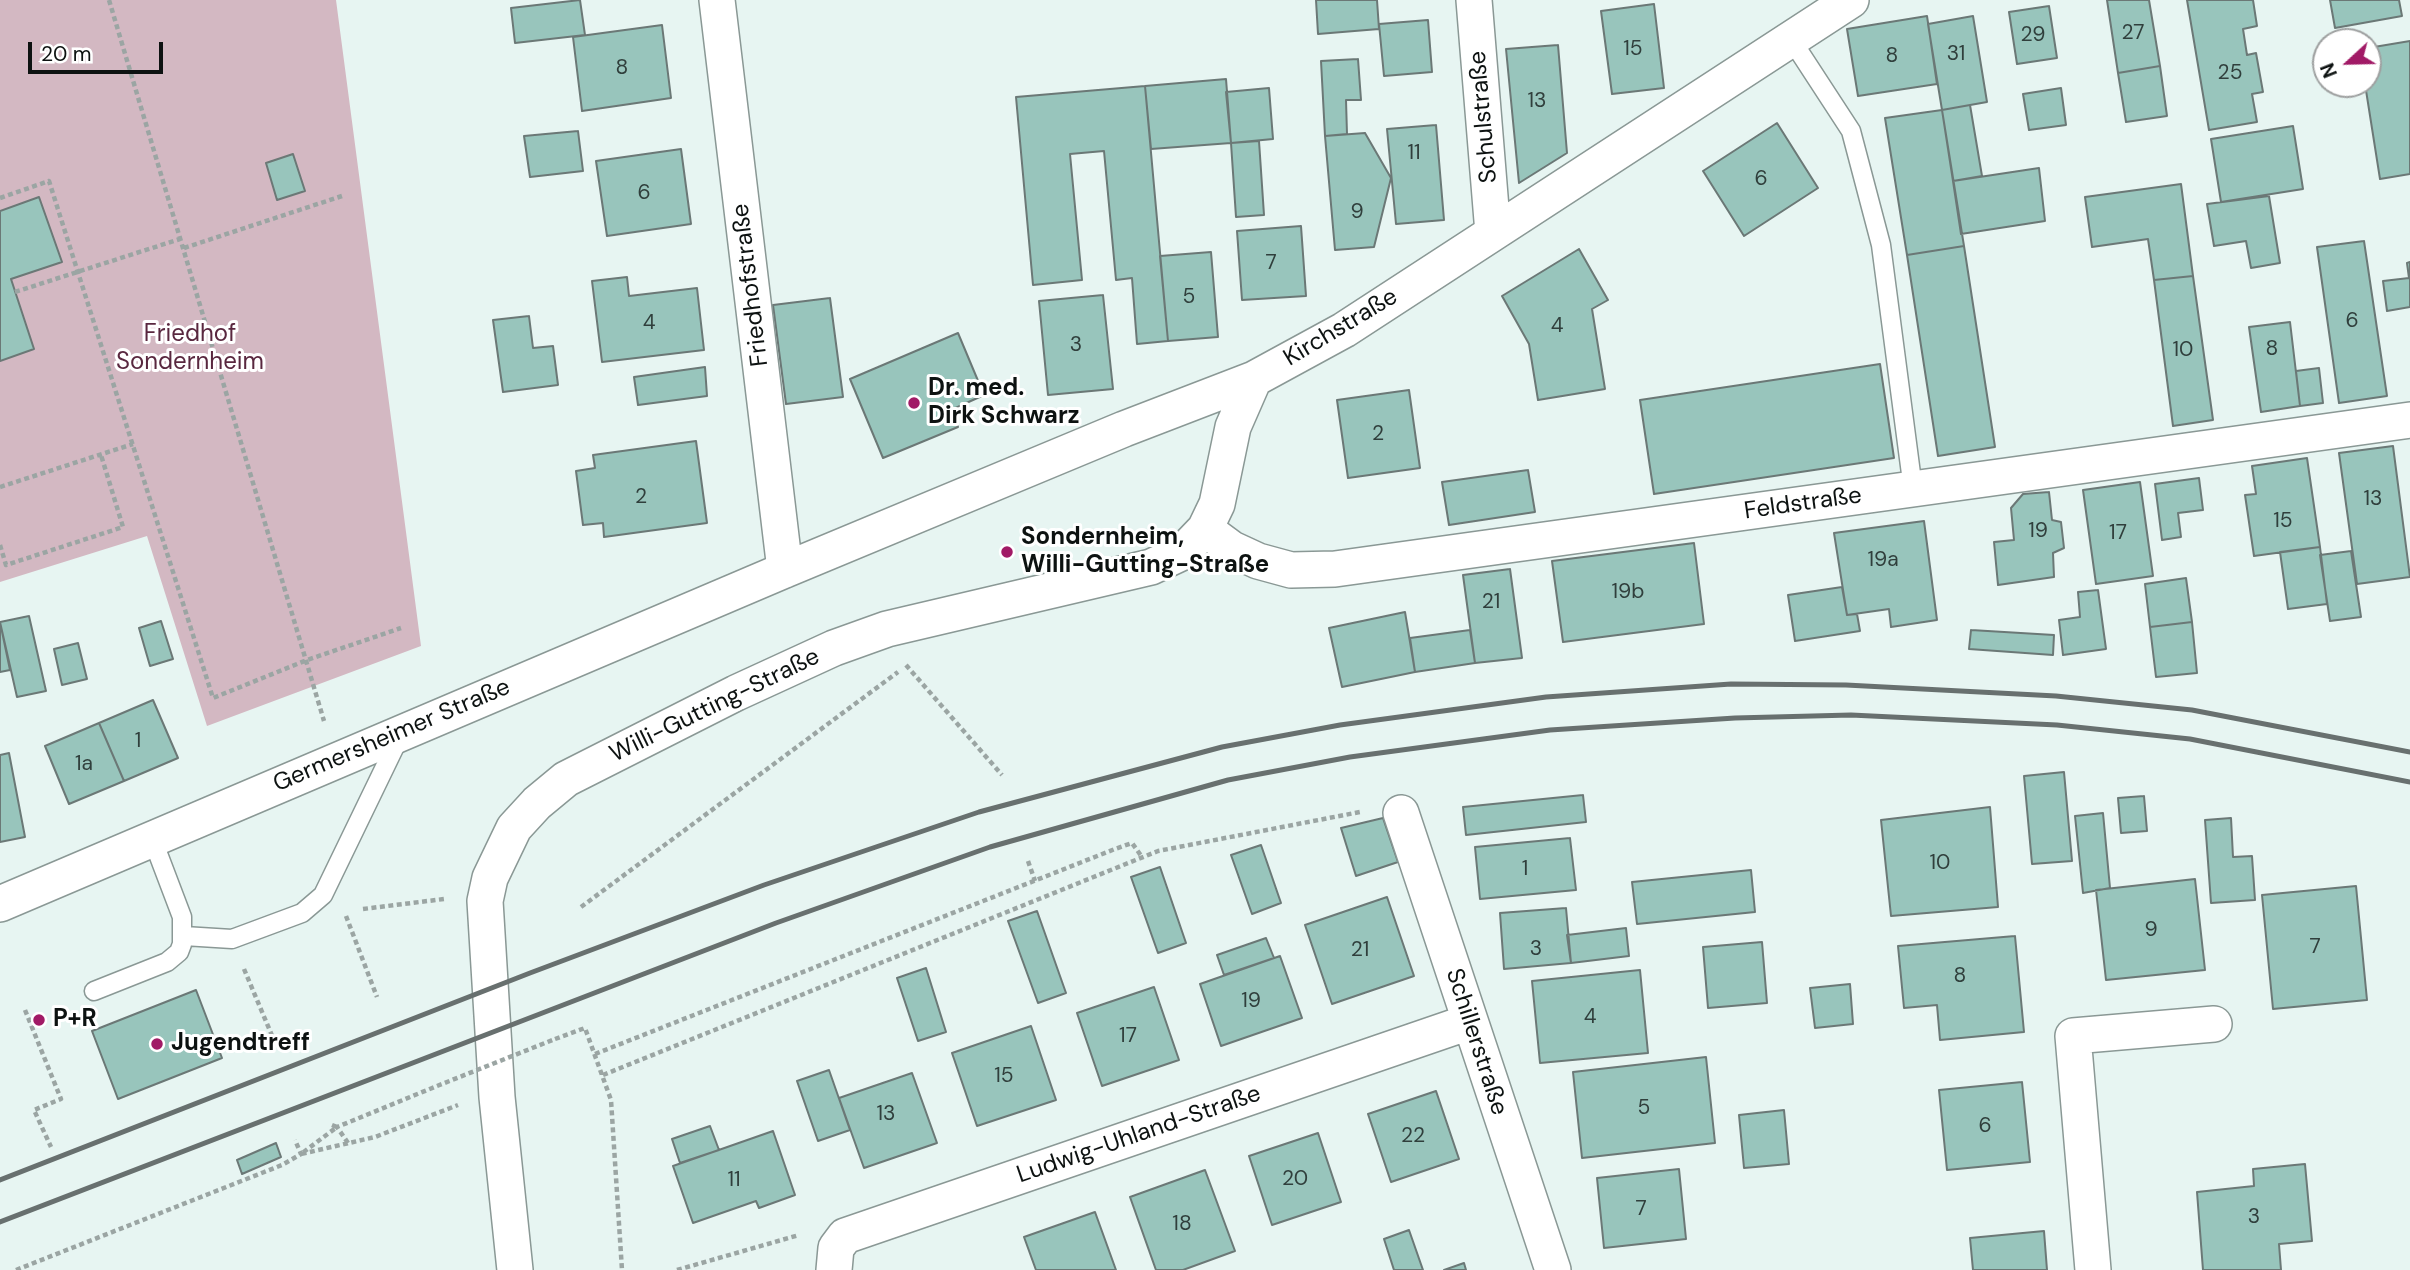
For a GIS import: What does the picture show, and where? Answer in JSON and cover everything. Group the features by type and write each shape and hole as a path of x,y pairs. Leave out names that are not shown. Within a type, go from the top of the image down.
{"street":[{"name":"Friedhofstraße","path":"717,0 785,570"},
{"name":"Schulstraße","path":"1474,0 1493,233"},
{"name":"Kirchstraße","path":"785,570 1124,429 1254,379 1344,330 1851,0"},
{"name":"Willi-Gutting-Straße","path":"515,1270 497,1097 485,901 490,878 514,828 537,803 566,779 736,693 834,648 887,629 1151,567 1183,552 1205,530 1217,504 1233,427 1254,379"},
{"name":"Feldstraße","path":"1205,530 1232,549 1258,561 1291,570 1335,569 2410,420"},
{"name":"Germersheimer Straße","path":"0,904 403,730 785,570"},
{"name":"Schillerstraße","path":"1401,813 1553,1270"},
{"name":"Ludwig-Uhland-Straße","path":"845,1236 1469,1022"},
{"path":"2093,1270 2073,1036 2214,1024"},
{"path":"834,1270 836,1248 845,1236"}],"lane":[{"path":"1791,39 1851,131 1881,245 1913,489"},
{"path":"184,936 232,939 302,913 323,895 403,730"},
{"path":"94,991 167,962 179,952 184,936 182,917 152,838"}],"path":[{"path":"109,0 335,759"},
{"path":"0,198 49,181 213,698 307,660 401,628"},
{"path":"183,248 342,196"},
{"path":"15,292 180,239"},
{"path":"0,488 133,444"},
{"path":"0,545 6,565 123,527 101,455"},
{"path":"581,907 906,666 1002,775"},
{"path":"603,1075 1158,851 1389,806 1401,813"},
{"path":"595,1054 1132,844 1142,858"},
{"path":"1028,860 1035,881"},
{"path":"363,909 452,898"},
{"path":"345,913 377,997"},
{"path":"232,939 273,1038"},
{"path":"25,1010 61,1099 34,1110 51,1147"},
{"path":"16,1270 282,1165 301,1154 335,1126 585,1028 611,1100 622,1270"},
{"path":"301,1154 375,1137 465,1102"},
{"path":"335,1126 348,1143"},
{"path":"295,1140 301,1154"},
{"path":"677,1270 806,1233 845,1236"}],"green space":[{"name":"Friedhof Sondernheim","path":"0,0 336,0 421,646 207,726 147,536 0,582"}],"building":[{"path":"580,0 585,35 515,43 511,8"},
{"path":"1316,0 1377,0 1379,29 1318,34"},
{"path":"2107,0 2149,0 2160,66 2118,73"},
{"path":"2187,0 2253,0 2257,26 2243,29 2247,55 2256,53 2263,92 2252,94 2257,122 2209,130"},
{"path":"2330,0 2399,0 2402,16 2335,28"},
{"path":"1654,4 1664,88 1612,94 1601,11"},
{"path":"2049,6 2057,58 2017,64 2009,12"},
{"path":"1927,16 1937,84 1858,96 1847,29"},
{"path":"1973,16 1987,102 1942,110 1928,24"},
{"path":"1428,20 1432,72 1384,76 1379,24"},
{"path":"662,25 671,98 582,111 573,37"},
{"path":"2410,41 2410,174 2380,179 2367,98 2382,98 2382,46"},
{"path":"1558,45 1567,153 1519,183 1506,49"},
{"path":"1358,59 1361,100 1346,100 1347,134 1325,136 1321,61"},
{"path":"2160,66 2167,116 2126,122 2118,73"},
{"path":"1226,79 1231,143 1151,149 1145,86"},
{"path":"1145,86 1168,341 1137,344 1132,278 1116,280 1104,151 1070,154 1082,280 1033,285 1016,97"},
{"path":"1269,88 1273,139 1231,143 1226,92"},
{"path":"2061,88 2066,125 2029,130 2023,94"},
{"path":"1970,105 1982,176 1953,181 1942,110"},
{"path":"1942,110 1964,246 1907,255 1885,118"},
{"path":"1777,123 1818,188 1744,236 1703,171"},
{"path":"1436,125 1444,220 1396,224 1387,129"},
{"path":"2293,126 2303,189 2221,202 2211,139"},
{"path":"578,131 583,171 530,177 524,136"},
{"path":"1365,133 1391,178 1374,247 1335,250 1325,136"},
{"path":"1259,141 1264,215 1236,217 1231,143"},
{"path":"681,149 691,224 607,236 596,161"},
{"path":"293,154 305,191 277,200 266,163"},
{"path":"2039,168 2045,221 1961,234 1953,181"},
{"path":"2181,184 2193,276 2154,280 2148,239 2092,247 2085,197"},
{"path":"2269,196 2280,263 2251,268 2246,241 2214,246 2207,204"},
{"path":"39,197 62,262 11,279 34,349 0,361 0,211"},
{"path":"1301,226 1306,296 1242,300 1237,231"},
{"path":"2364,241 2387,396 2339,403 2317,247"},
{"path":"1964,246 1995,447 1938,456 1907,255"},
{"path":"1579,249 1608,300 1592,309 1605,389 1538,400 1529,344 1502,296"},
{"path":"1211,252 1218,337 1168,341 1160,256"},
{"path":"2410,262 2410,307 2387,311 2383,281 2409,278 2407,263"},
{"path":"2193,276 2213,420 2173,426 2154,280"},
{"path":"627,277 629,296 697,288 704,350 602,362 592,281"},
{"path":"1103,295 1113,389 1048,395 1039,301"},
{"path":"830,298 843,397 786,404 773,305"},
{"path":"529,316 533,348 553,346 558,385 503,392 493,320"},
{"path":"2290,322 2300,406 2261,412 2249,327"},
{"name":"Dr. med. Dirk Schwarz","path":"958,333 984,395 951,410 958,427 883,458 850,379"},
{"path":"1880,364 1894,458 1654,494 1640,400"},
{"path":"705,367 707,396 638,405 634,377"},
{"path":"2319,368 2323,403 2300,406 2296,371"},
{"path":"1409,390 1420,468 1348,478 1337,400"},
{"path":"696,441 707,523 604,537 603,523 583,525 576,471 595,468 593,455"},
{"path":"2393,446 2410,577 2357,584 2339,453"},
{"path":"2307,458 2320,547 2254,556 2245,495 2256,494 2252,466"},
{"path":"1528,470 1535,512 1449,525 1442,482"},
{"path":"2199,478 2203,510 2178,513 2181,537 2162,540 2155,484"},
{"path":"2140,482 2153,576 2096,584 2083,490"},
{"path":"2049,492 2052,520 2061,522 2064,548 2053,553 2054,577 1998,585 1994,542 2014,540 2011,508 2023,494"},
{"path":"1924,521 1937,620 1891,627 1889,609 1847,615 1834,533"},
{"path":"1694,543 1704,624 1563,642 1552,561"},
{"path":"2320,547 2327,604 2288,609 2280,552"},
{"path":"2351,551 2361,617 2330,621 2320,555"},
{"path":"1510,569 1522,658 1475,663 1463,575"},
{"path":"2186,578 2192,622 2150,627 2145,584"},
{"path":"1842,587 1847,615 1857,614 1860,631 1795,641 1788,595"},
{"path":"2098,590 2106,649 2063,655 2059,620 2080,617 2078,592"},
{"path":"1405,612 1415,672 1342,687 1329,628"},
{"path":"29,616 46,691 17,697 0,622"},
{"path":"161,621 173,659 150,666 139,628"},
{"path":"0,622 10,670 0,672"},
{"path":"2192,622 2197,673 2156,677 2150,627"},
{"path":"1470,630 1475,663 1415,672 1410,638"},
{"path":"1971,630 2054,635 2053,655 1969,649"},
{"path":"78,643 87,679 62,685 54,649"},
{"path":"153,700 178,758 124,781 99,723"},
{"path":"99,723 124,781 69,804 45,746"},
{"path":"9,753 25,837 0,842 0,755"},
{"path":"2064,772 2072,861 2032,864 2024,776"},
{"path":"1583,795 1586,822 1466,835 1463,807"},
{"path":"2144,796 2147,831 2121,833 2118,798"},
{"path":"1990,807 1998,907 1891,916 1881,820"},
{"path":"2103,813 2110,888 2083,893 2075,816"},
{"path":"1383,818 1398,862 1356,876 1341,828"},
{"path":"2231,818 2233,857 2252,856 2255,900 2211,903 2205,820"},
{"path":"1570,838 1576,890 1480,899 1475,847"},
{"path":"1261,845 1281,903 1252,914 1231,855"},
{"path":"1160,867 1186,943 1158,953 1131,877"},
{"path":"1751,870 1755,912 1637,924 1632,882"},
{"path":"2195,879 2205,970 2106,980 2096,890"},
{"path":"2356,886 2367,1000 2273,1009 2262,895"},
{"path":"1387,897 1414,976 1332,1004 1305,925"},
{"path":"1566,908 1571,963 1504,969 1500,913"},
{"path":"1037,911 1066,993 1038,1003 1008,921"},
{"path":"1626,928 1629,956 1571,963 1567,935"},
{"path":"2015,936 2024,1032 1940,1040 1937,1005 1904,1008 1898,946"},
{"path":"1266,938 1274,958 1224,975 1217,955"},
{"path":"1762,942 1767,1003 1708,1008 1703,947"},
{"path":"1280,956 1302,1018 1221,1046 1200,984"},
{"path":"926,968 946,1032 918,1041 897,978"},
{"path":"1640,970 1648,1053 1540,1063 1532,981"},
{"path":"1850,984 1853,1024 1815,1028 1810,988"},
{"path":"1154,987 1179,1060 1102,1086 1077,1013"},
{"name":"Jugendtreff","path":"196,990 222,1058 118,1099 92,1031"},
{"path":"1031,1026 1056,1100 977,1126 952,1053"},
{"path":"1706,1057 1715,1143 1582,1158 1573,1072"},
{"path":"829,1070 850,1130 818,1141 797,1081"},
{"path":"912,1073 937,1143 864,1168 839,1098"},
{"path":"2022,1082 2030,1162 1947,1170 1939,1090"},
{"path":"1436,1091 1459,1159 1391,1182 1368,1114"},
{"path":"1784,1110 1789,1164 1744,1168 1739,1115"},
{"path":"710,1126 719,1150 680,1163 672,1139"},
{"path":"773,1131 795,1195 759,1208 756,1201 693,1223 673,1166"},
{"path":"1318,1133 1341,1202 1272,1225 1249,1156"},
{"path":"276,1143 281,1157 242,1174 237,1160"},
{"path":"2305,1164 2312,1241 2279,1244 2281,1270 2203,1270 2197,1192 2254,1186 2253,1169"},
{"path":"1679,1169 1686,1239 1604,1248 1597,1178"},
{"path":"1205,1170 1235,1251 1183,1270 1156,1270 1130,1197"},
{"path":"1095,1212 1116,1270 1036,1270 1024,1237"},
{"path":"1409,1230 1423,1270 1394,1270 1384,1239"},
{"path":"2044,1231 2047,1270 1973,1270 1970,1238"},
{"path":"1464,1263 1466,1270 1444,1270"}],"railway":[{"path":"0,1180 530,973 764,885 979,812 1222,747 1340,725 1546,697 1731,684 1846,685 2056,696 2192,710 2410,752"},
{"path":"0,1222 776,923 990,847 1228,780 1350,757 1550,730 1735,718 1851,715 2057,725 2190,739 2410,782"}],"place":[{"name":"Dr. med. Dirk Schwarz","path":"914,403"},
{"name":"Sondernheim, Willi-Gutting-Straße","path":"1007,552"},
{"name":"P+R","path":"39,1020"},
{"name":"Jugendtreff","path":"157,1044"}]}
